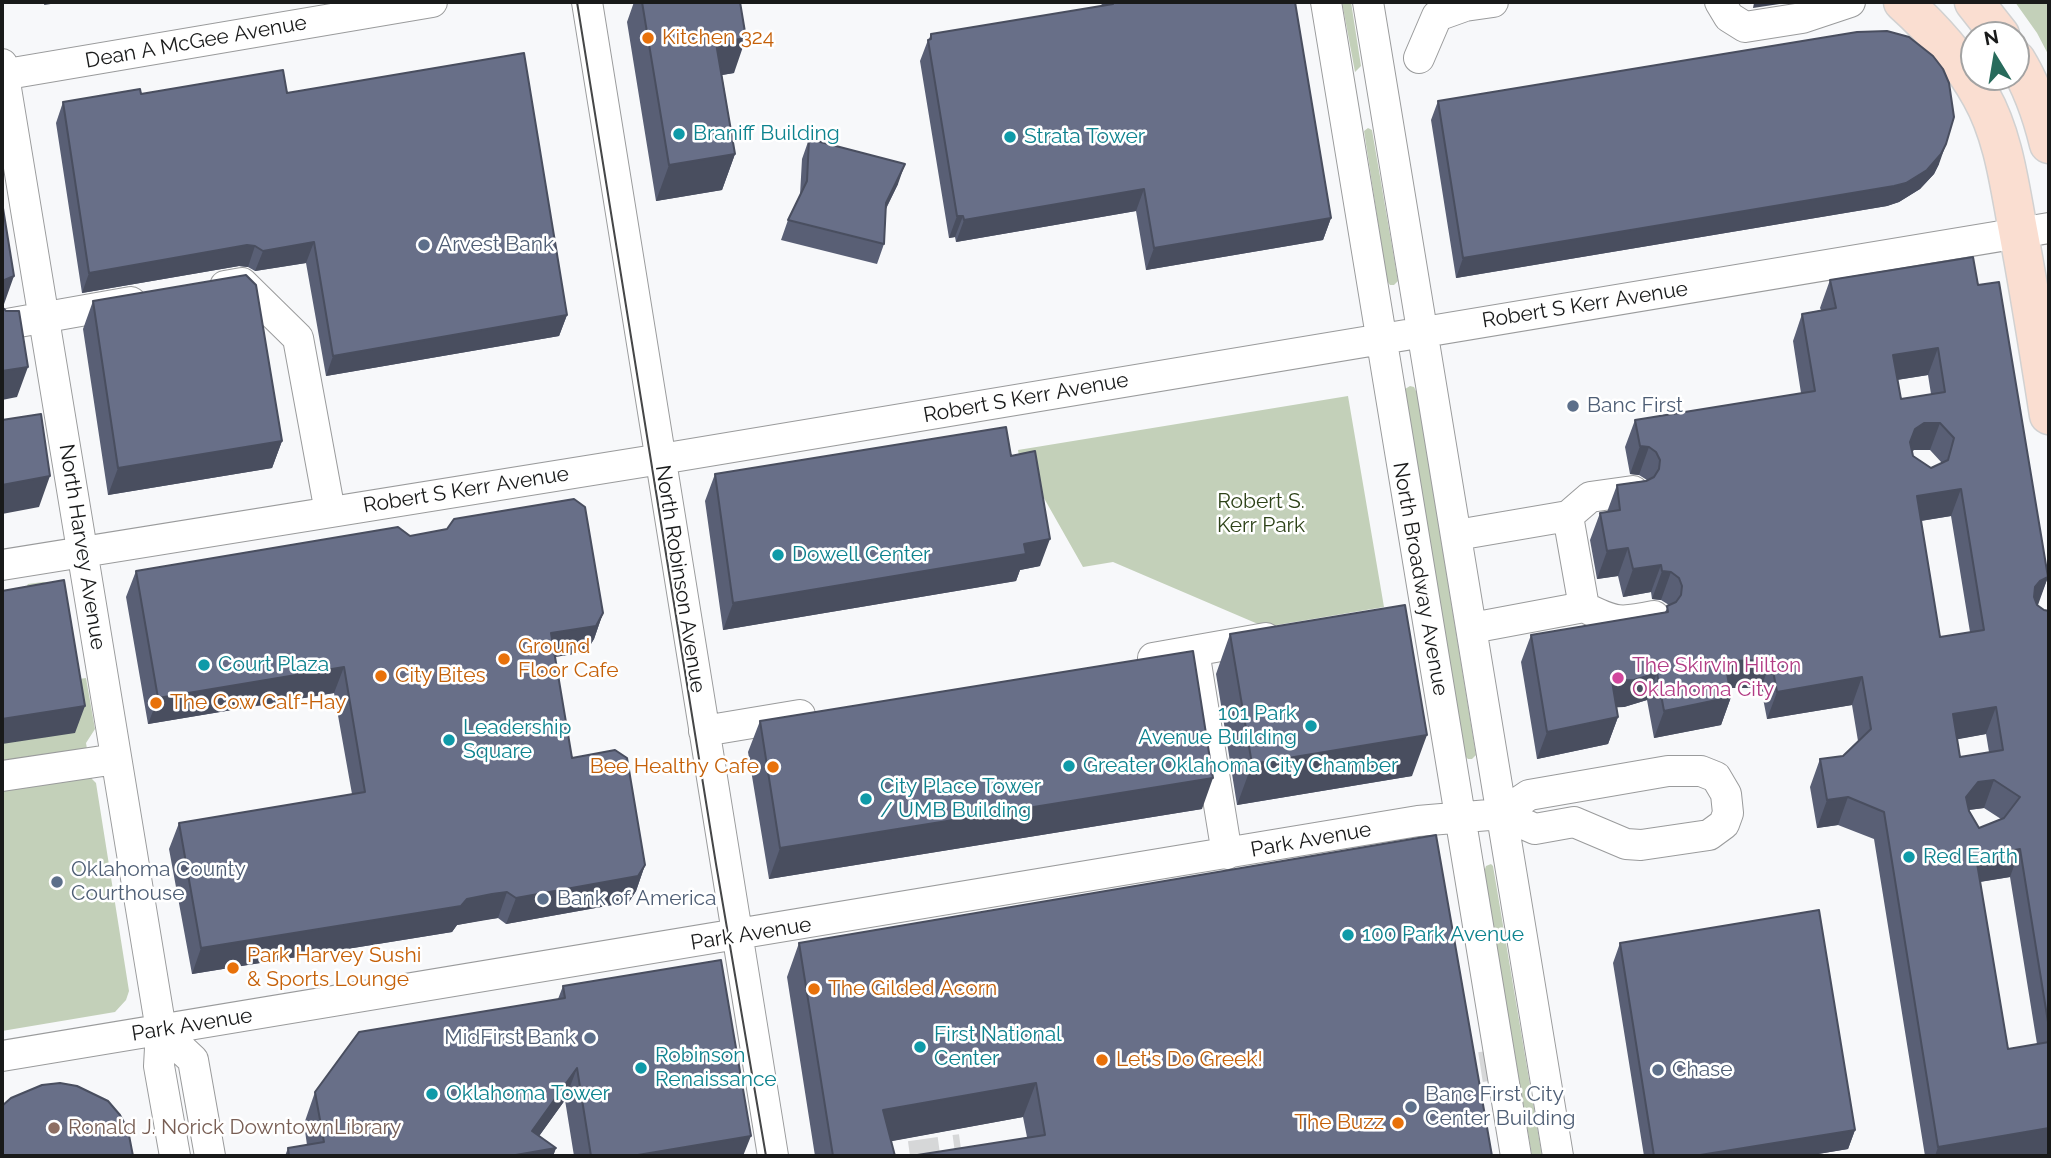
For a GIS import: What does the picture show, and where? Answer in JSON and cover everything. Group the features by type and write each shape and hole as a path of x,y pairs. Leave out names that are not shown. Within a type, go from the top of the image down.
{"main road":[{"path":"1903,2 1938,36 1982,97 2034,231 2049,415"},
{"path":"1974,2 1989,21"},
{"path":"2030,88 2044,122 2049,144"}],"street":[{"name":"Dean A McGee Avenue","path":"2,72 432,2"},
{"name":"North Robinson Avenue","path":"587,2 773,1156"},
{"name":"North Broadway Avenue","path":"1326,2 1516,1156"},
{"name":"North Broadway Avenue","path":"1368,2 1558,1156"},
{"path":"1419,58 1437,16 1465,6 1493,2"},
{"path":"1720,2 1729,17 1745,27 1802,18 1850,2"},
{"name":"North Harvey Avenue","path":"2,72 161,1030 159,1066 175,1156"},
{"name":"Robert S Kerr Avenue","path":"2,565 661,460 2034,231"},
{"path":"201,290 242,283 299,338 330,512"},
{"path":"2,325 160,297"},
{"path":"1457,535 1568,516 1590,497 1633,491"},
{"path":"1568,516 1584,607"},
{"path":"1472,628 1584,607 1611,620 1625,622 1655,616"},
{"path":"1395,617 1426,611"},
{"path":"1122,663 1288,635"},
{"path":"1194,651 1227,854"},
{"path":"704,731 829,711"},
{"path":"2,776 116,759"},
{"name":"Park Avenue","path":"2,1056 1418,821 1502,814 1529,795 1668,771 1701,771 1716,777 1726,794 1728,813 1724,824 1709,835 1641,845 1626,844 1574,822 1535,829 1502,814"},
{"path":"161,1030 193,1060 210,1156"}],"green space":[{"path":"1342,2 1351,2 1361,66 1355,72"},
{"path":"2015,2 2049,2 2049,56 2030,21"},
{"path":"1368,128 1372,130 1398,281 1394,285 1387,281 1364,131"},
{"path":"1414,387 1417,393 1476,755 1472,759 1465,756 1405,389"},
{"name":"Robert S. Kerr Park","path":"1348,396 1384,607 1265,627 1113,562 1083,567 1032,477 1023,479 1018,450"},
{"name":"Oklahoma County Courthouse","path":"51,583 79,679 86,678 95,729 86,743 92,779 96,783 129,991 126,1000 115,1012 2,1031 2,600 19,597 28,584"},
{"path":"1491,864 1542,1156 1532,1156 1484,872 1486,866"}],"building":[{"name":"Braniff Building","path":"642,2 740,2 746,38 716,43 735,154 669,165"},
{"path":"1113,2 1295,2 1331,218 1154,248 1144,189 964,220 963,216 957,216 928,40 931,39 931,34"},
{"path":"1887,31 1909,37 1933,56 1949,83 1954,117 1941,154 1927,170 1906,183 1463,258 1438,101 1857,32"},
{"path":"524,53 567,315 333,356 314,242 263,251 247,245 89,273 63,102 140,89 141,94 283,70 287,93"},
{"path":"809,139 905,164 886,203 884,244 788,220 807,181"},
{"path":"2,202 14,276 2,281"},
{"path":"1973,257 1978,285 1999,282 2048,577 2035,587 2034,597 2037,605 2049,611 2049,1028 2020,849 1976,857 2008,1049 2049,1042 2049,1128 1938,1147 1884,812 1848,797 1827,800 1820,759 1843,756 1871,729 1862,677 1777,692 1771,660 1725,661 1731,697 1664,711 1657,673 1634,680 1612,681 1618,717 1547,732 1531,635 1668,612 1667,606 1676,602 1681,595 1679,578 1671,572 1662,571 1661,565 1633,569 1628,548 1607,551 1600,513 1620,510 1617,485 1646,481 1654,477 1659,469 1660,460 1656,452 1649,447 1640,446 1635,420 1815,391 1802,314 1836,308 1830,280","holes":["1938,348 1945,392 1901,399 1893,355","1924,423 1940,423 1954,438 1948,460 1931,468 1913,456 1910,442 1915,429","1961,489 1984,630 1940,637 1917,496","1996,707 2003,750 1960,757 1953,714","1994,780 2020,797 2004,818 1979,828 1969,811 1966,797 1978,782"]},
{"path":"246,275 256,285 282,441 118,468 93,301"},
{"path":"2,307 6,311 19,311 28,367 2,371"},
{"path":"41,414 50,476 2,485 2,420"},
{"path":"1006,427 1011,456 1035,451 1050,539 1024,544 1026,554 733,603 715,474"},
{"name":"Leadership Square","path":"574,499 585,507 603,613 596,626 551,633 572,758 615,750 627,758 645,865 638,876 516,898 507,892 492,894 467,899 461,906 201,948 179,823 365,792 344,667 158,698 136,571 398,527 410,536 447,529 454,519"},
{"path":"64,580 85,706 2,719 2,591"},
{"name":"101 Park Avenue Building","path":"1405,605 1427,735 1252,764 1230,634"},
{"path":"1193,651 1213,778 780,848 760,721"},
{"path":"1436,835 1492,1156 911,1156 1045,1135 1036,1083 883,1110 895,1156 833,1156 799,943"},
{"path":"1819,910 1855,1130 1694,1156 1654,1156 1620,943"},
{"path":"721,960 751,1136 632,1156 591,1156 577,1068 532,1131 556,1148 510,1156 289,1156 288,1148 324,1142 315,1092 359,1032 565,998 563,986"},
{"name":"Ronald J. Norick DowntownLibrary","path":"60,1083 77,1086 108,1101 128,1130 133,1156 2,1156 2,1106 11,1098 42,1085"}],"tunnel":[{"path":"1436,1074 1501,1064"},
{"path":"910,1156 961,1149"}],"tram line":[{"path":"577,2 716,864 766,1156"}],"place":[{"name":"Kitchen 324","path":"648,38"},
{"name":"Braniff Building","path":"679,134"},
{"name":"Strata Tower","path":"1010,137"},
{"name":"Arvest Bank","path":"424,245"},
{"name":"Banc First","path":"1573,406"},
{"name":"Dowell Center","path":"778,555"},
{"name":"Ground Floor Cafe","path":"504,659"},
{"name":"Court Plaza","path":"204,665"},
{"name":"City Bites","path":"381,676"},
{"name":"The Skirvin Hilton Oklahoma City","path":"1618,678"},
{"name":"The Cow Calf-Hay","path":"156,703"},
{"name":"101 Park Avenue Building","path":"1311,726"},
{"name":"Leadership Square","path":"449,740"},
{"name":"Greater Oklahoma City Chamber","path":"1069,766"},
{"name":"Bee Healthy Cafe","path":"773,767"},
{"name":"City Place Tower / UMB Building","path":"866,799"},
{"name":"Red Earth","path":"1909,857"},
{"name":"Oklahoma County Courthouse","path":"57,882"},
{"name":"Bank of America","path":"543,899"},
{"name":"100 Park Avenue","path":"1348,935"},
{"name":"Park Harvey Sushi & Sports Lounge","path":"233,968"},
{"name":"The Gilded Acorn","path":"814,989"},
{"name":"MidFirst Bank","path":"590,1038"},
{"name":"First National Center","path":"920,1047"},
{"name":"Let's Do Greek!","path":"1102,1060"},
{"name":"Robinson Renaissance","path":"641,1068"},
{"name":"Chase","path":"1658,1070"},
{"name":"Oklahoma Tower","path":"432,1094"},
{"name":"Banc First City Center Building","path":"1411,1107"},
{"name":"The Buzz","path":"1398,1123"},
{"name":"Ronald J. Norick DowntownLibrary","path":"54,1128"}]}
